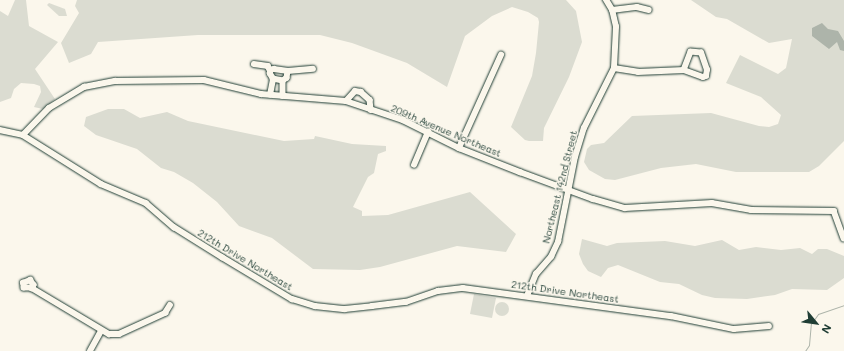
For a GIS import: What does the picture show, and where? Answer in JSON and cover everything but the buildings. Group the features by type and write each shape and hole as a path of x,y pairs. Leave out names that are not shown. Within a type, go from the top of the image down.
{"street":[{"name":"Northeast 142nd Street","path":"527,296 536,274 551,257 558,242 568,190 584,128 614,68 616,27 612,10 606,0"},
{"path":"612,10 637,8 649,10"},
{"path":"614,68 638,72 684,70 706,76 707,70 701,53 691,52 684,70"},
{"path":"459,148 501,55"},
{"path":"254,64 268,66 273,79 270,95"},
{"path":"270,70 288,71 313,69"},
{"path":"283,96 283,81 287,78 288,71"},
{"path":"273,79 283,81"},
{"name":"209th Avenue Northeast","path":"23,135 49,108 66,96 84,87 115,81 204,80 270,95 346,101 403,120 459,148 568,190 625,208 685,203 712,203 751,210 826,209 834,211 844,238"},
{"path":"346,101 355,91 361,92 370,100 371,110"},
{"name":"212th Drive Northeast","path":"0,130 23,135 101,184 146,203 174,228 271,287 315,306 345,309 406,302 452,288 527,296 671,316 734,329 769,326"},
{"path":"414,165 428,132"},
{"path":"32,288 101,331 119,334 164,313 170,305"},
{"path":"90,351 101,331"}],"shaded area":[{"path":"15,0 26,0 29,26 58,42 35,69 55,99 43,109 34,107 41,92 40,86 34,84 21,83 14,89 11,98 0,102 0,11 8,16"},
{"path":"77,0 566,0 576,11 582,42 569,77 544,128 543,141 529,141 525,140 511,127 532,76 539,22 538,18 528,12 512,7 492,16 465,36 447,87 407,63 352,43 320,35 198,35 98,42 91,54 69,63 61,43 79,13 75,6"},
{"path":"691,0 844,0 844,141 819,166 809,172 736,172 696,164 661,168 615,180 605,179 589,170 584,162 587,149 591,145 604,143 632,116 711,113 759,126 769,127 778,124 781,115 761,97 726,83 740,55 778,74 786,68 792,39 769,43 727,19 716,17"},
{"path":"49,3 65,9 67,16 59,16 47,5"},
{"path":"822,23 828,29 838,31 844,41 844,51 840,50 837,42 829,49 812,36 812,28"},
{"path":"108,109 124,109 140,118 167,112 188,121 284,141 314,139 315,136 352,144 386,146 386,151 378,154 374,173 368,177 353,207 362,211 362,216 388,215 470,192 516,234 506,252 457,246 380,267 360,270 313,269 272,238 239,226 217,202 193,183 174,172 161,168 137,149 96,135 84,126 86,117"},
{"path":"582,239 607,246 617,243 665,241 695,246 722,240 739,250 756,247 781,250 800,248 812,254 818,249 827,249 844,256 844,278 827,290 792,289 775,295 747,299 715,298 702,295 679,284 660,282 618,265 608,268 601,277 588,271 583,264 579,254"},
{"path":"474,294 496,298 492,318 470,314"},
{"path":"502,302 507,304 509,309 507,314 502,316 497,314 495,309 497,304"}],"waterway":[{"path":"805,351 809,345 811,324 818,314 844,305"},
{"path":"604,351 620,351"}]}
